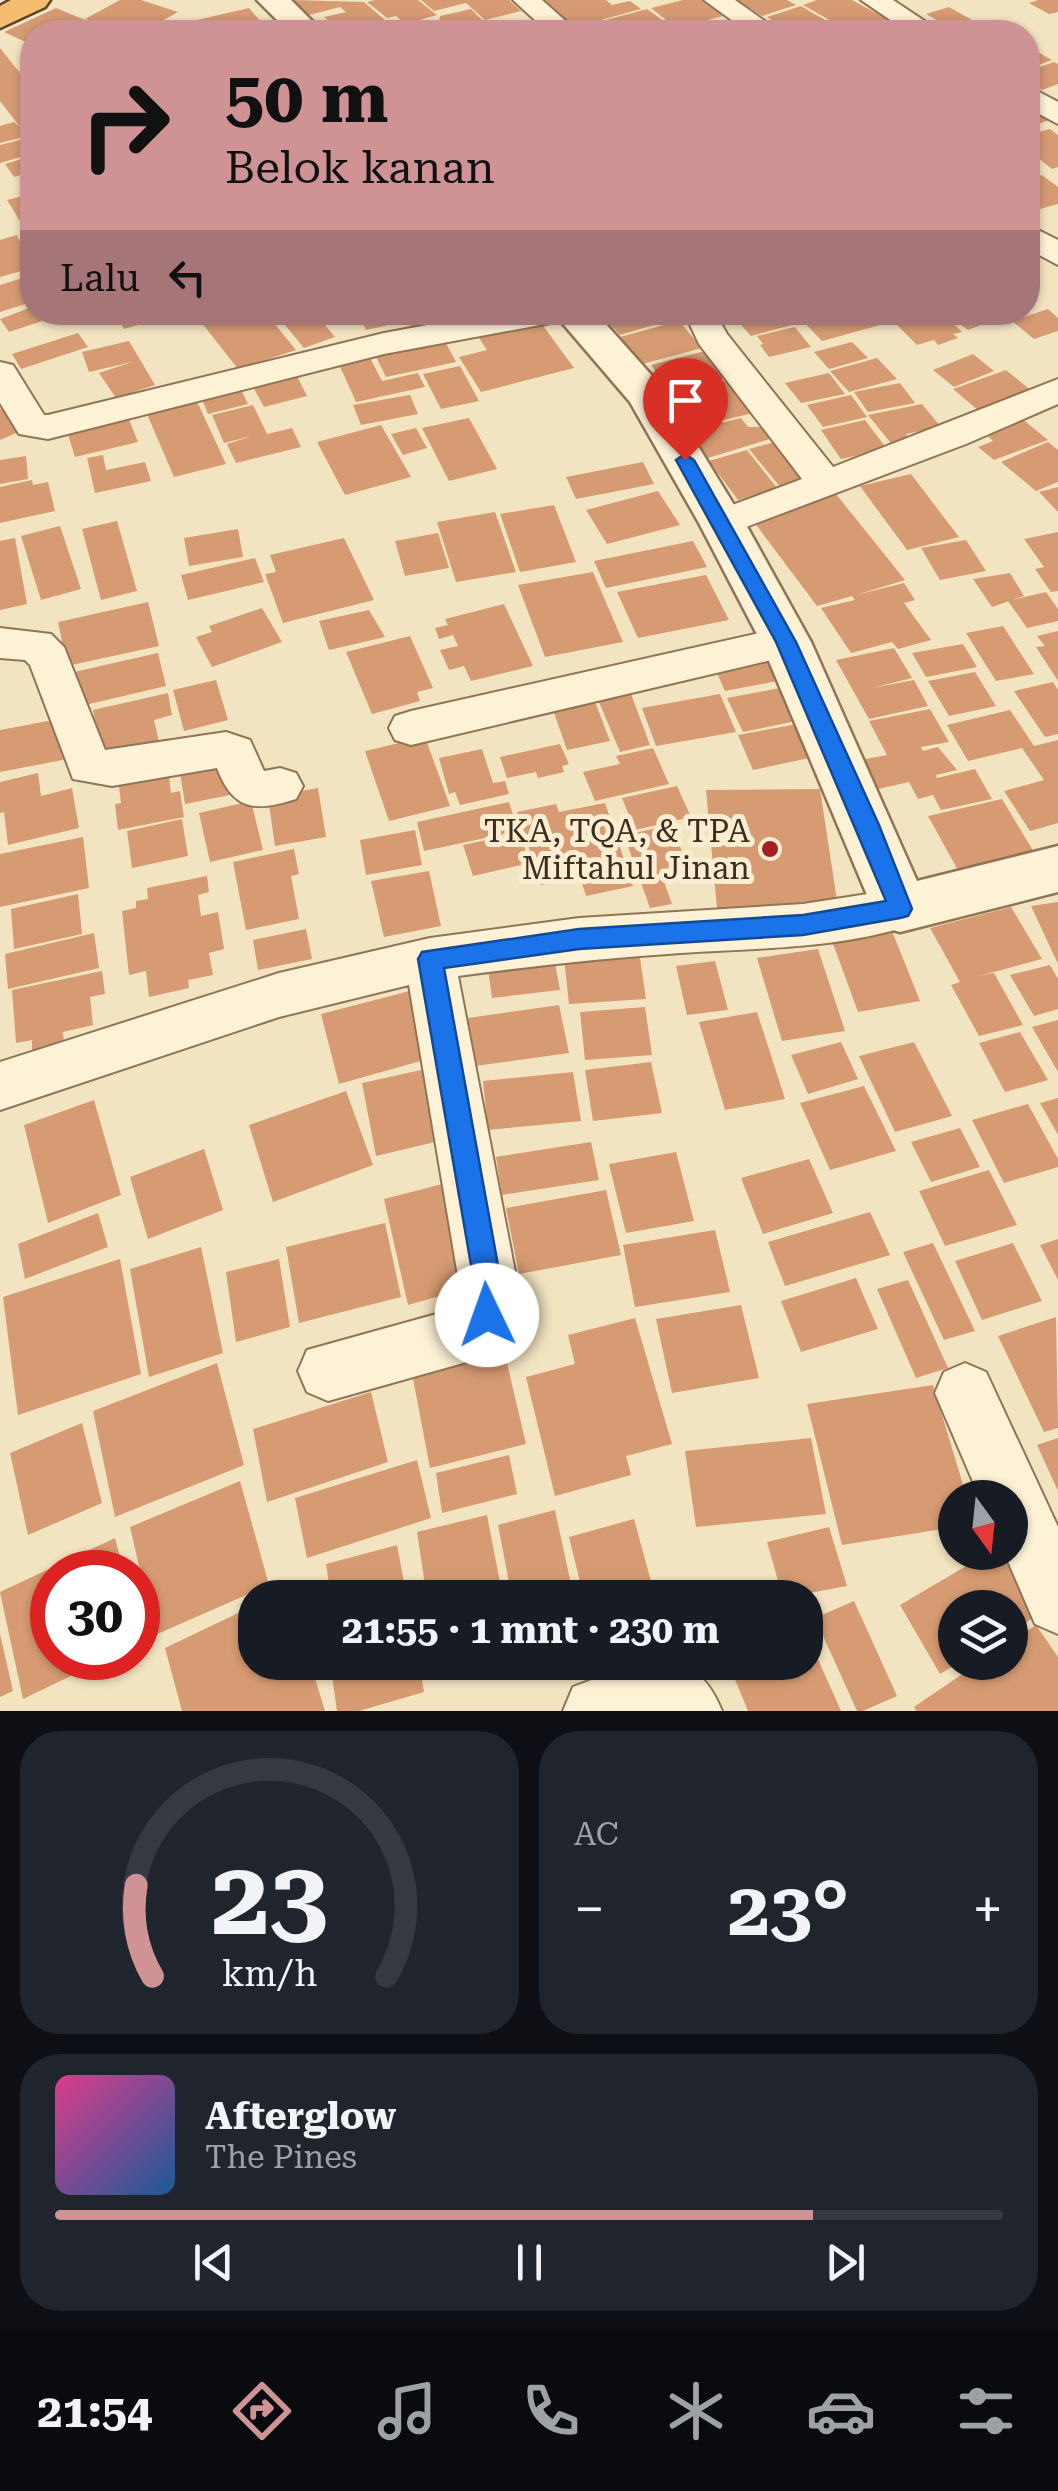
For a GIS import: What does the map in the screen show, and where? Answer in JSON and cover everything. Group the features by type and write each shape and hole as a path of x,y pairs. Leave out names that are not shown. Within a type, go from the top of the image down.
{"highway":[{"path":"0,19 34,0"}],"street":[{"path":"274,0 295,20"},
{"path":"526,0 550,20"},
{"path":"717,0 748,20"},
{"path":"874,0 906,20"},
{"path":"0,373 32,426 48,426 384,344 486,325"},
{"path":"584,325 647,396 722,523 786,642 868,825 900,909"},
{"path":"704,325 827,485"},
{"path":"722,523 827,485 1058,390"},
{"path":"0,643 25,642 42,649 87,764 96,770 226,749 234,752 245,782 258,790 280,786"},
{"path":"411,728 786,642"},
{"path":"0,1086 280,995 430,959 579,939 803,925 900,909 1058,869"},
{"path":"328,1371 460,1337 474,1332 487,1315 488,1282 430,959"},
{"path":"965,1393 1058,1601"},
{"path":"597,1711 642,1695 670,1695 688,1711"}],"building":[{"path":"120,0 141,0 178,12 164,20 85,19"},
{"path":"292,0 364,2 385,20 324,17 346,12 340,7 309,15"},
{"path":"418,0 437,15 419,20 387,18 367,2"},
{"path":"421,0 509,0 521,11 485,20 466,3 434,11"},
{"path":"538,0 606,0 612,5 630,1 641,9 601,20 565,20"},
{"path":"702,0 723,16 666,20 651,8"},
{"path":"736,0 787,0 796,5 762,16"},
{"path":"817,0 852,0 887,19 830,20 803,5"},
{"path":"1058,0 1058,12 1049,14 1029,3"},
{"path":"801,6 825,20 772,20 767,17"},
{"path":"949,7 972,20 936,20 926,14"},
{"path":"56,8 85,20 30,20"},
{"path":"249,8 259,20 197,20"},
{"path":"471,9 482,20 439,20 440,16"},
{"path":"647,9 662,20 606,20"},
{"path":"20,25 20,39 4,32"},
{"path":"0,48 20,73 20,127 0,101"},
{"path":"1040,53 1052,60 1040,64"},
{"path":"1058,64 1058,84 1040,89 1040,67"},
{"path":"14,122 20,127 20,138 0,143 0,126"},
{"path":"1050,129 1058,135 1058,167 1052,169 1040,160 1040,132"},
{"path":"20,140 20,157 0,163 0,145"},
{"path":"20,160 20,175 14,177 5,164"},
{"path":"1040,176 1058,187 1058,204 1040,209"},
{"path":"20,197 20,221 7,200"},
{"path":"17,235 20,271 0,277 0,240"},
{"path":"20,279 20,306 0,312 0,285"},
{"path":"1048,309 1058,318 1058,331 1034,339 1017,325 1040,325 1040,312"},
{"path":"20,312 20,325 30,325 9,332 0,319"},
{"path":"203,325 276,325 296,350 238,369"},
{"path":"285,325 325,325 335,337 304,348"},
{"path":"364,325 389,325 366,330"},
{"path":"518,325 543,325 574,368 481,392 459,357 487,350 477,335"},
{"path":"611,325 654,325 620,335"},
{"path":"664,325 682,325 702,348 642,364 620,337"},
{"path":"741,325 792,325 751,336"},
{"path":"807,325 880,325 822,341"},
{"path":"897,325 955,325 962,332 953,334 958,338 938,345 934,340 917,345"},
{"path":"795,327 811,347 769,357 757,336"},
{"path":"78,333 88,347 21,369 12,354"},
{"path":"443,338 456,362 386,377 374,353"},
{"path":"129,341 155,385 116,398 99,373 132,362 89,372 82,352"},
{"path":"852,342 868,358 829,369 814,352"},
{"path":"709,350 730,377 671,392 651,365"},
{"path":"973,354 994,371 954,387 933,370"},
{"path":"369,356 382,381 418,373 425,387 356,402 338,362"},
{"path":"877,358 897,379 849,392 830,371"},
{"path":"460,366 479,401 441,409 423,374"},
{"path":"1006,370 1033,392 979,411 953,389"},
{"path":"829,373 845,394 801,403 785,383"},
{"path":"296,374 307,396 264,407 252,385"},
{"path":"733,379 757,412 687,429 663,396"},
{"path":"238,383 248,404 208,414 199,392"},
{"path":"900,383 915,403 868,412 854,392"},
{"path":"194,395 226,464 174,477 144,407"},
{"path":"410,395 418,414 361,425 353,405"},
{"path":"851,395 867,417 823,427 807,405"},
{"path":"922,404 941,427 906,434 913,443 894,447 868,415"},
{"path":"253,405 267,434 292,428 301,447 236,463 227,444 252,436 224,443 212,415"},
{"path":"5,407 25,429 0,440 0,409"},
{"path":"127,414 138,442 75,457 66,428"},
{"path":"469,418 497,469 449,481 422,428"},
{"path":"741,418 748,427 765,427 773,438 708,458 689,431"},
{"path":"1021,418 1048,440 994,460 978,447 993,441 983,432"},
{"path":"865,420 887,449 841,459 821,430"},
{"path":"381,425 411,477 345,495 317,442"},
{"path":"416,428 427,448 403,455 391,434"},
{"path":"779,441 811,479 781,488 749,449"},
{"path":"1048,442 1058,450 1058,482 1036,491 1001,462"},
{"path":"747,450 777,488 738,500 709,461"},
{"path":"103,455 106,470 145,462 151,481 95,493 87,458"},
{"path":"26,456 28,479 0,484 0,460"},
{"path":"643,462 654,484 576,499 566,477"},
{"path":"911,474 959,537 907,550 860,486"},
{"path":"32,480 33,485 48,482 55,511 0,523 0,487"},
{"path":"1058,487 1058,512 1039,492"},
{"path":"658,491 680,525 607,544 586,510"},
{"path":"836,494 905,580 856,595 904,583 915,600 904,603 931,640 898,649 892,642 851,653 821,608 855,600 852,596 817,606 751,518"},
{"path":"554,505 576,562 520,572 500,514"},
{"path":"495,512 516,572 456,582 437,522"},
{"path":"117,521 137,591 101,600 82,529"},
{"path":"60,526 81,589 41,600 21,536"},
{"path":"238,529 243,557 189,566 184,538"},
{"path":"1058,532 1058,591 1051,592 1035,569 1044,567 1024,539"},
{"path":"438,533 449,568 405,576 395,541"},
{"path":"15,538 27,604 0,610 0,541"},
{"path":"344,538 374,600 283,623 265,574 276,572 270,555"},
{"path":"966,540 986,571 940,580 921,548"},
{"path":"693,541 707,567 606,588 594,561"},
{"path":"255,558 264,582 188,600 181,575"},
{"path":"593,572 623,642 545,657 518,585"},
{"path":"1010,573 1024,596 992,607 973,579"},
{"path":"706,575 729,620 638,638 617,592"},
{"path":"1046,592 1058,609 1058,621 1027,628 1008,601"},
{"path":"148,602 159,646 67,666 58,622"},
{"path":"504,604 533,666 471,681 464,666 449,670 440,650 458,646 453,635 439,639 435,628 448,625 445,619"},
{"path":"262,608 282,642 212,667 196,637 212,632 209,626"},
{"path":"369,610 385,637 329,650 319,621"},
{"path":"1003,626 1034,674 996,681 966,633"},
{"path":"1058,631 1058,681 1036,647 1045,646 1037,636"},
{"path":"410,636 433,688 417,692 420,701 372,714 346,652"},
{"path":"963,644 977,667 926,677 912,653"},
{"path":"894,648 912,678 872,688 914,680 928,706 869,719 836,660"},
{"path":"769,651 783,680 725,691 712,662"},
{"path":"158,653 166,686 81,706 74,672"},
{"path":"975,672 996,706 949,716 928,681"},
{"path":"216,680 228,720 184,731 173,690"},
{"path":"1053,682 1058,690 1058,734 1045,737 1014,691"},
{"path":"780,688 796,721 743,732 727,698"},
{"path":"168,693 172,715 154,720 160,746 102,760 93,710"},
{"path":"631,694 650,745 620,752 599,702"},
{"path":"720,694 736,732 656,746 642,708"},
{"path":"594,699 610,741 567,750 552,707"},
{"path":"930,709 949,742 921,747 923,751 938,747 957,770 936,775 937,778 975,769 992,799 941,810 933,795 918,799 909,782 869,791 854,761 887,755 869,721"},
{"path":"1010,710 1034,746 1058,740 1058,823 1030,831 1004,791 1044,780 1022,748 968,761 947,725"},
{"path":"64,718 68,759 0,772 0,730"},
{"path":"803,723 819,756 753,770 738,735"},
{"path":"425,737 450,806 389,821 365,751"},
{"path":"560,744 569,764 562,766 564,772 538,778 536,772 507,778 500,757"},
{"path":"653,748 669,784 595,801 583,772 620,764 616,756"},
{"path":"482,749 493,783 505,781 509,794 460,805 455,792 449,794 439,758"},
{"path":"226,750 235,794 185,804 178,760"},
{"path":"167,760 171,793 180,791 184,817 118,830 115,804 121,803 117,770"},
{"path":"38,773 41,796 72,788 79,828 8,845 4,812 0,813 0,782"},
{"path":"677,786 691,817 635,830 622,798"},
{"path":"318,788 326,837 275,846 268,797"},
{"name":"TKA, TQA, & TPA Miftahul Jinan","path":"820,789 838,907 717,908 706,790"},
{"path":"1002,799 1035,854 959,872 928,816"},
{"path":"251,801 263,850 210,862 199,813"},
{"path":"509,802 518,831 424,851 417,822"},
{"path":"605,803 633,886 586,896 580,877 541,885 517,812 556,804 559,812"},
{"path":"182,819 188,856 132,868 127,831"},
{"path":"672,825 690,873 663,879 672,904 650,908 624,835"},
{"path":"415,830 422,865 366,875 360,840"},
{"path":"519,833 530,863 473,876 463,845"},
{"path":"83,837 89,888 0,907 0,854"},
{"path":"294,849 299,874 291,876 299,919 246,930 233,862"},
{"path":"429,871 441,926 384,937 371,881"},
{"path":"207,876 209,892 198,895 201,916 218,912 224,949 209,953 213,975 188,980 189,988 149,997 146,971 129,975 122,911 136,908 136,901 148,899 147,888"},
{"path":"78,894 82,934 14,949 11,909"},
{"path":"1058,902 1058,964 1031,906"},
{"path":"1011,907 1042,959 979,976 994,973 1023,1025 979,1036 951,985 960,982 930,928"},
{"path":"306,929 312,959 258,970 253,940"},
{"path":"892,931 920,1001 858,1012 832,941"},
{"path":"94,933 99,968 8,989 5,954"},
{"path":"638,944 646,999 569,1004 563,949"},
{"path":"552,947 560,990 492,998 486,954"},
{"path":"818,949 845,1031 782,1041 757,958"},
{"path":"715,961 728,1010 687,1015 676,966"},
{"path":"1050,965 1058,979 1058,1009 1034,1016 1010,975"},
{"path":"102,971 105,994 90,997 93,1025 63,1032 64,1043 32,1051 32,1040 16,1043 12,990"},
{"path":"421,988 442,1055 339,1084 321,1014"},
{"path":"559,1005 569,1053 475,1066 468,1018"},
{"path":"645,1007 652,1055 585,1060 580,1012"},
{"path":"757,1012 785,1099 725,1110 699,1022"},
{"path":"1058,1020 1058,1072 1032,1027"},
{"path":"1020,1032 1048,1080 1005,1092 979,1043"},
{"path":"841,1042 858,1079 808,1094 791,1055"},
{"path":"914,1042 952,1116 895,1132 859,1056"},
{"path":"651,1062 662,1113 593,1121 585,1070"},
{"path":"439,1066 456,1137 376,1156 362,1083"},
{"path":"573,1072 581,1121 488,1130 483,1081"},
{"path":"864,1086 896,1151 830,1170 800,1103"},
{"path":"346,1091 373,1165 273,1202 249,1125"},
{"path":"1058,1098 1058,1135 1040,1103"},
{"path":"94,1100 121,1195 48,1223 24,1125"},
{"path":"1028,1104 1058,1159 1058,1167 1004,1183 972,1120"},
{"path":"960,1128 980,1167 931,1182 911,1142"},
{"path":"591,1142 599,1180 502,1195 496,1157"},
{"path":"204,1149 223,1210 148,1239 130,1177"},
{"path":"676,1152 694,1221 626,1233 609,1164"},
{"path":"809,1159 833,1213 763,1234 741,1178"},
{"path":"989,1170 1017,1225 945,1246 919,1191"},
{"path":"458,1180 485,1283 408,1305 384,1199"},
{"path":"606,1190 621,1255 519,1274 506,1208"},
{"path":"870,1212 890,1255 785,1286 768,1242"},
{"path":"98,1213 108,1247 25,1279 18,1244"},
{"path":"385,1223 401,1297 299,1323 286,1247"},
{"path":"715,1230 730,1292 635,1307 623,1245"},
{"path":"1058,1239 1058,1280 1040,1245"},
{"path":"933,1243 975,1331 944,1340 903,1252"},
{"path":"1013,1243 1042,1301 982,1320 955,1261"},
{"path":"201,1247 223,1353 149,1377 130,1269"},
{"path":"120,1259 141,1374 18,1415 3,1297"},
{"path":"279,1259 290,1327 236,1342 226,1272"},
{"path":"856,1278 878,1329 801,1352 781,1301"},
{"path":"908,1280 948,1368 916,1378 877,1289"},
{"path":"741,1305 759,1378 672,1393 656,1319"},
{"path":"1056,1317 1058,1428 1044,1432 998,1336"},
{"path":"635,1318 672,1444 626,1456 631,1475 555,1496 526,1377 575,1364 568,1335"},
{"path":"503,1346 526,1444 430,1468 411,1368"},
{"path":"217,1363 244,1465 115,1517 93,1411"},
{"path":"933,1385 962,1480 938,1480 938,1530 842,1545 807,1404"},
{"path":"371,1392 388,1462 267,1502 253,1429"},
{"path":"82,1423 102,1503 28,1535 10,1453"},
{"path":"811,1438 826,1514 696,1527 685,1451"},
{"path":"1058,1438 1058,1491 1037,1445"},
{"path":"509,1455 517,1494 442,1513 436,1473"},
{"path":"417,1460 431,1518 307,1558 295,1498"},
{"path":"240,1481 268,1580 238,1580 238,1599 160,1633 160,1550 135,1550 130,1527"},
{"path":"555,1510 570,1580 509,1580 498,1525"},
{"path":"487,1515 500,1580 424,1580 417,1532"},
{"path":"634,1519 651,1580 580,1580 569,1537"},
{"path":"829,1527 847,1586 823,1590 823,1580 778,1580 767,1542"},
{"path":"115,1538 118,1550 89,1550"},
{"path":"397,1545 404,1580 328,1580 326,1564"},
{"path":"1028,1565 1053,1606 1028,1621 1028,1590 938,1590 938,1671 900,1605 959,1570 1028,1570"},
{"path":"30,1578 30,1680 62,1680 23,1699 0,1592"},
{"path":"854,1601 897,1696 857,1711 823,1636 823,1615"},
{"path":"238,1613 238,1680 316,1680 325,1711 182,1711 165,1648"},
{"path":"1036,1625 1058,1657 1058,1711 916,1711 914,1707 954,1680 1028,1680 1028,1630"},
{"path":"0,1634 13,1691 0,1697"},
{"path":"823,1670 841,1711 748,1711 735,1680 823,1680"},
{"path":"333,1680 422,1680 424,1692 359,1711 337,1711"}],"place":[{"name":"TKA, TQA, & TPA Miftahul Jinan","path":"770,849"}],"route":[{"path":"487,1315 488,1282 430,959 489,948 579,939 803,925 900,909 868,825 786,642 685,460"}]}
